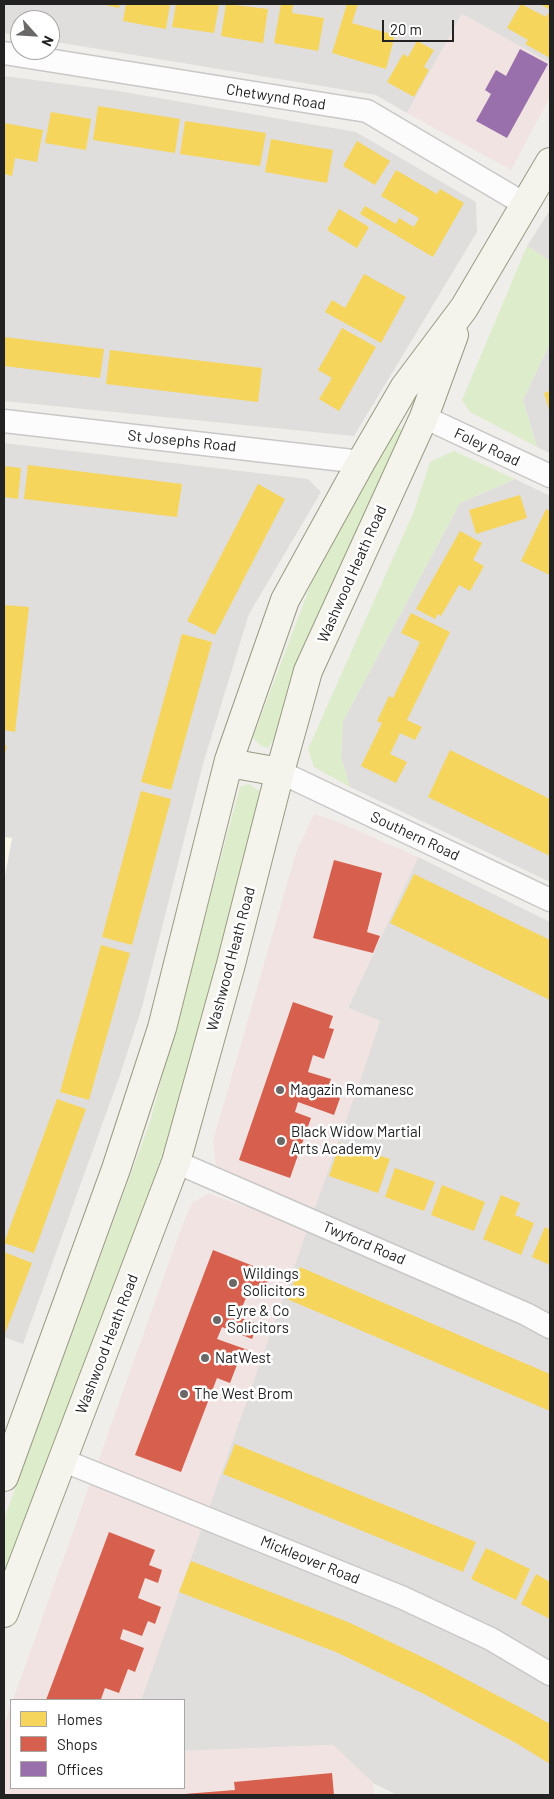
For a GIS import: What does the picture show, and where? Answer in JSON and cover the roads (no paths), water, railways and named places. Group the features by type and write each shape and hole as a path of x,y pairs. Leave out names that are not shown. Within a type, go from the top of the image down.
{"main road":[{"name":"Washwood Heath Road","path":"4,1477 116,1169 162,1028 229,763 285,600 404,388 464,308 550,162"},
{"name":"Washwood Heath Road","path":"4,1614 176,1162 231,964 308,671 424,417 464,308"},
{"path":"229,763 280,772"}],"street":[{"name":"Chetwynd Road","path":"4,53 366,111 526,205"},
{"name":"Foley Road","path":"424,417 550,476"},
{"name":"St Josephs Road","path":"4,421 361,462"},
{"name":"Southern Road","path":"280,772 550,900"},
{"name":"Twyford Road","path":"176,1162 526,1314 550,1327"},
{"name":"Mickleover Road","path":"62,1460 401,1597 491,1638 550,1674"}],"place":[{"name":"Magazin Romanesc","path":"280,1090"},
{"name":"Black Widow Martial Arts Academy","path":"281,1141"},
{"name":"Wildings Solicitors","path":"233,1283"},
{"name":"Eyre & Co Solicitors","path":"217,1320"},
{"name":"NatWest","path":"205,1358"},
{"name":"The West Brom","path":"184,1394"}]}
